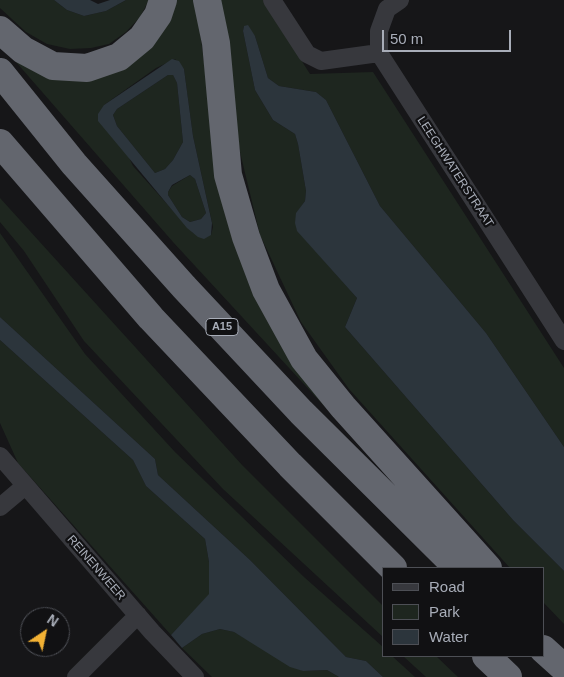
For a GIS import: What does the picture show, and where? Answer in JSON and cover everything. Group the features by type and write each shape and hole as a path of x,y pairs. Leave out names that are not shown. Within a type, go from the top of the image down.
{"highway":[{"path":"0,30 23,50 53,66 87,68 119,57 142,38 158,14 163,0"},
{"path":"208,0 216,43 228,175 246,237 266,290 304,359 350,414 487,567"},
{"name":"A15","path":"0,72 74,164 184,287 301,412 457,567"},
{"path":"0,143 158,325 290,465 393,567"},
{"path":"544,650 564,668"},
{"path":"487,657 508,677"}],"street":[{"path":"272,0 307,54 322,61 379,53 379,30 387,9 400,0"},
{"name":"LEEGHWATERSTRAAT","path":"379,53 564,341"},
{"name":"REINENWEER","path":"1,458 138,615 195,677"},
{"path":"0,507 25,486"},
{"path":"76,677 138,615"}],"green space":[{"path":"0,0 54,0 67,10 84,16 106,11 126,0 149,0 140,17 126,32 109,44 91,48 70,49 47,44 26,32 0,8"},
{"path":"177,0 193,0 199,23 218,173 349,433 173,242 9,54 56,77 172,15","holes":["175,59 184,69 193,136 213,227 211,235 193,233 133,166 104,105 156,68"]},
{"path":"217,0 263,0 310,74 373,72 564,368 564,447 486,333 380,206 326,100 316,92 279,86 268,78 255,36 244,26 243,31 255,90 273,120 295,134 298,144 306,191 305,201 296,214 297,230 357,298 345,327 513,520 564,571 564,624 544,603 544,567 509,567 349,389 301,322 260,235 240,152"},
{"path":"168,75 173,75 177,83 183,142 173,160 165,169 155,173 117,126 113,115 117,109"},
{"path":"190,175 195,179 206,213 201,219 190,222 182,217 168,192 172,186"},
{"path":"0,198 243,466 382,605 382,636 223,489 84,341 24,251 0,222"},
{"path":"0,233 85,354 175,452 304,577 382,646 382,657 393,657 415,677 383,677 366,661 346,657 250,560 158,475 155,459 0,317"},
{"path":"0,340 133,460 146,486 205,539 209,562 209,595 171,635 18,463 0,423"},
{"path":"220,629 234,632 303,671 327,670 339,677 212,677 182,648 202,634"},
{"path":"404,657 437,657 458,677 426,677"}],"water":[{"path":"54,0 90,0 98,4 110,0 126,0 106,11 84,16 67,10"},
{"path":"248,25 255,36 268,78 279,86 316,92 326,100 380,206 486,333 564,447 564,571 513,520 345,327 357,298 297,231 295,223 296,213 305,201 306,191 298,144 295,134 273,120 255,90 243,31 244,26"},
{"path":"172,59 179,61 184,69 193,136 212,223 211,235 204,239 198,237 187,228 98,121 98,114 104,105","holes":["168,75 173,75 177,83 183,142 173,160 165,169 155,173 117,126 113,115 117,109","190,175 195,179 206,213 201,219 190,222 182,217 168,195 172,185"]},
{"path":"0,317 155,459 158,475 250,560 346,657 366,661 383,677 339,677 327,670 303,671 290,667 234,632 220,629 202,634 182,648 171,635 209,594 209,562 205,539 146,486 133,460 0,340"}]}
